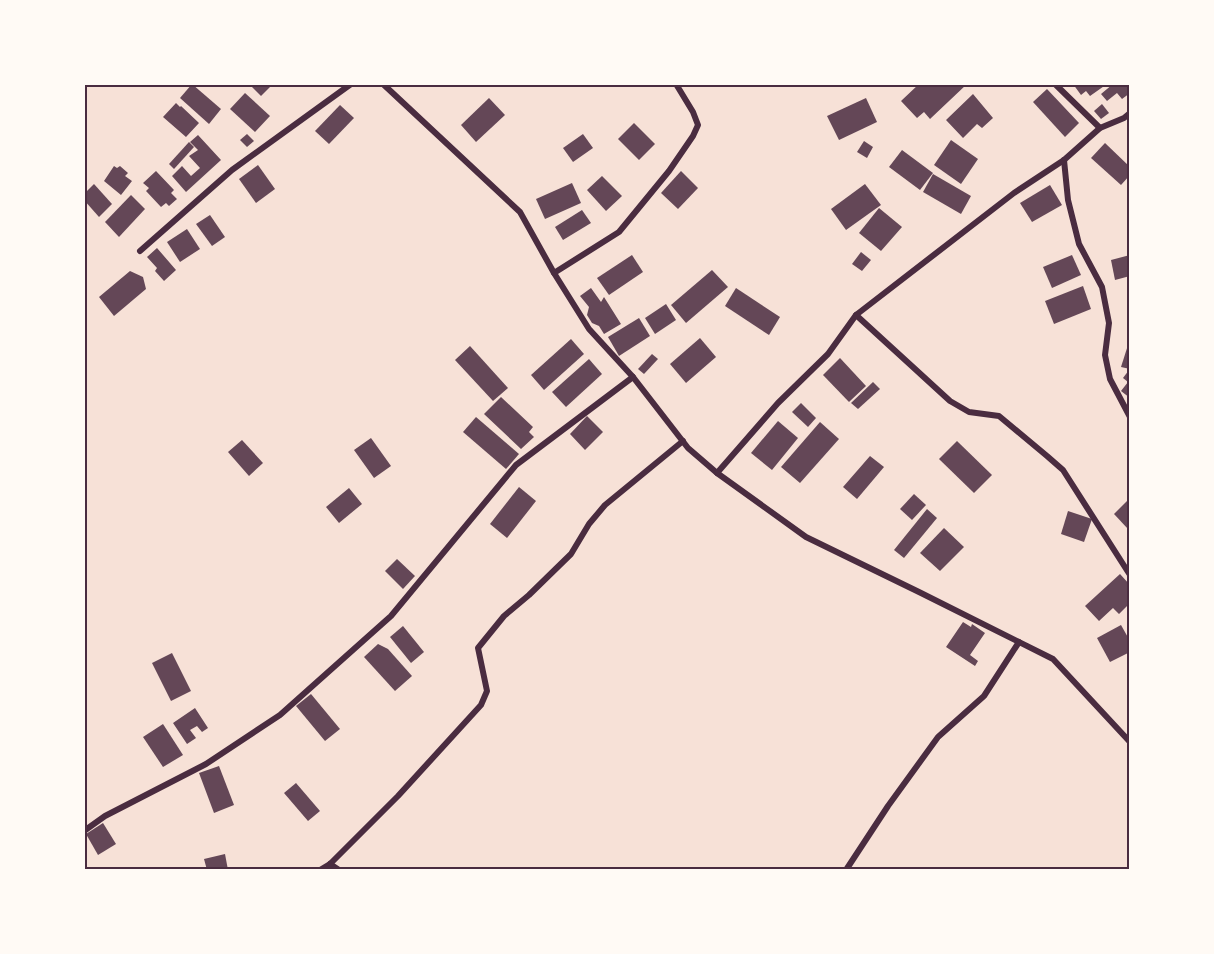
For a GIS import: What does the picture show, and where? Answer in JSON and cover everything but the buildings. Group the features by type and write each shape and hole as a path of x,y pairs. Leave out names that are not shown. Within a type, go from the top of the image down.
{"street":[{"path":"140,251 232,170 351,84"},
{"path":"384,84 520,212 589,329 633,377 688,448 717,473 806,537 1053,659 1130,742"},
{"path":"554,273 619,232 669,171 687,145 698,125 676,84"},
{"path":"1055,84 1100,129"},
{"path":"717,473 777,403 828,354 856,315 1014,193 1064,160 1100,129 1130,113"},
{"path":"1064,160 1068,200 1079,244 1102,287 1109,323 1106,355 1110,379 1130,417"},
{"path":"856,315 950,400 969,412 999,416 1063,470 1130,575"},
{"path":"84,831 105,816 206,764 280,715 391,616 516,465 633,377"},
{"path":"320,870 330,864 398,796 481,705 488,691 478,648 504,616 529,595 570,554 589,524 605,505 683,441"},
{"path":"846,870 888,806 938,737 984,696 1019,642"},
{"path":"330,864 339,870"}]}
